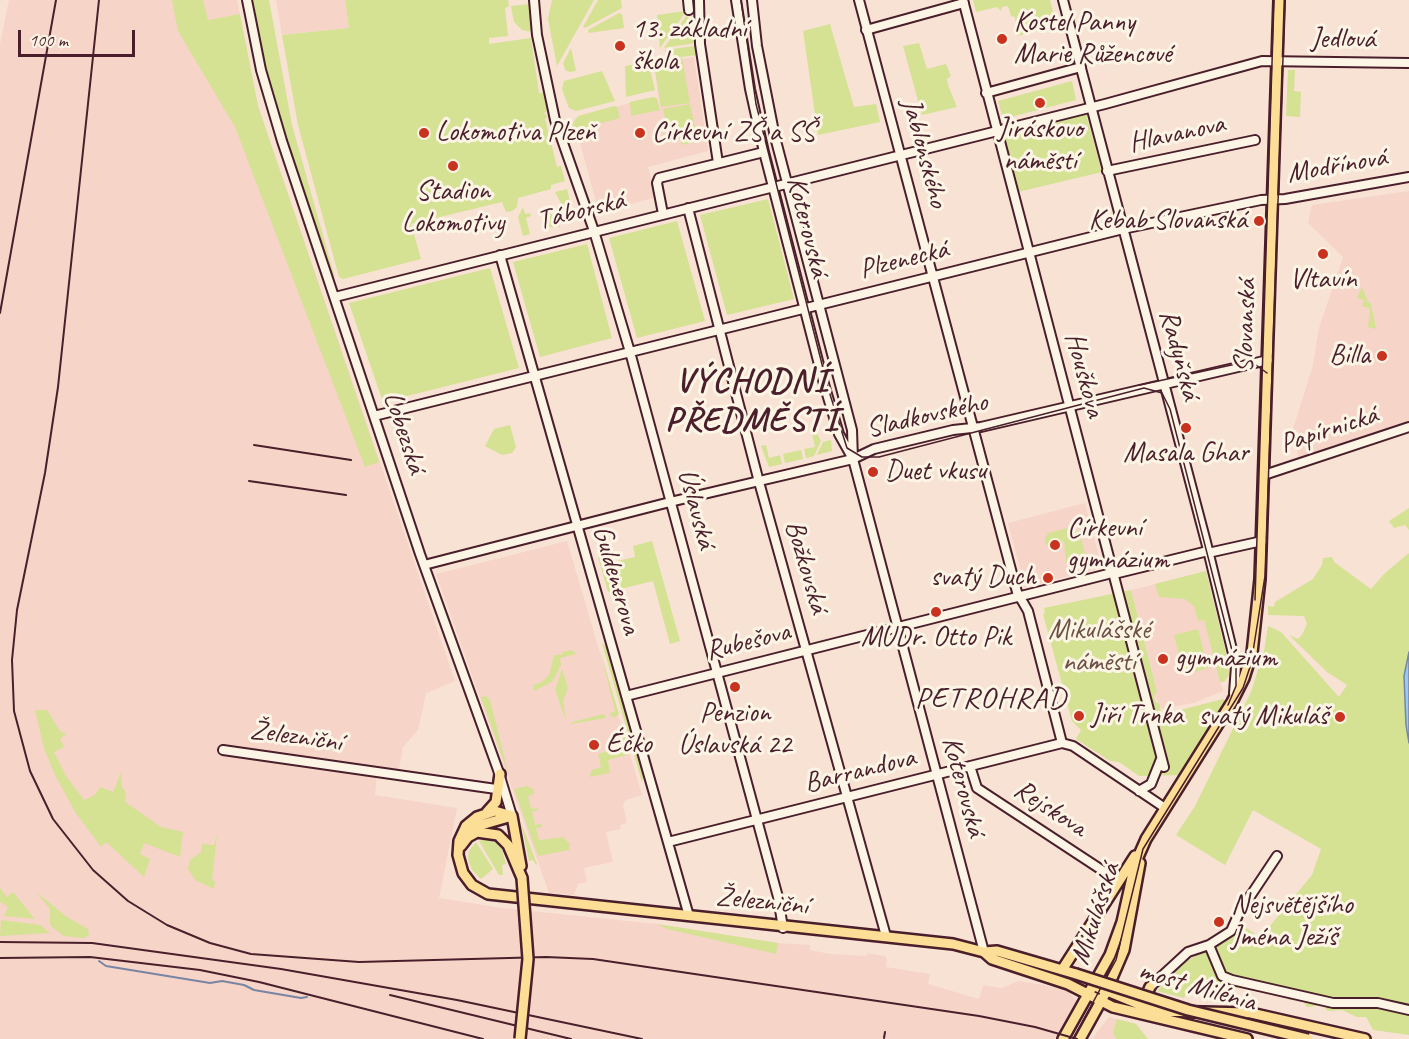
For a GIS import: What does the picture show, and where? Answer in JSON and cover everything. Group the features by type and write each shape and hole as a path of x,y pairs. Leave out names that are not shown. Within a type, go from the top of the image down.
{"main road":[{"name":"Slovanská","path":"1252,653 1260,592 1279,0"},
{"name":"Mikulášská","path":"1063,1039 1095,986 1119,932 1131,876 1143,846 1232,702 1244,678 1252,653"},
{"path":"459,861 458,846 462,833 495,805 501,790 500,774"},
{"path":"477,818 495,811 512,816"},
{"path":"459,861 462,843 472,830 512,816"},
{"path":"512,816 522,878 528,959 520,1039"},
{"path":"459,861 461,847 468,837 477,832 490,832 506,842 522,878"},
{"name":"Mikulášská","path":"1080,1039 1106,992 1127,939 1143,846"},
{"path":"1062,970 1117,880 1143,846"},
{"name":"Železniční","path":"459,861 462,873 472,885 495,896 783,928 953,944 984,952 997,951 1076,974"},
{"path":"984,952 992,958 1068,984 1101,1002 1144,1016 1247,1039"},
{"name":"most Milénia","path":"1076,974 1188,1010 1308,1039"},
{"path":"1095,986 1156,1011 1251,1013 1362,1038"},
{"path":"1150,987 1146,1000 1156,1011"}],"street":[{"name":"Lobezská","path":"247,0 261,70 278,130 424,565 500,774"},
{"name":"Úslavská","path":"534,0 537,35 555,120 594,231 630,352 757,820 783,928"},
{"path":"688,0 689,10"},
{"path":"699,0 699,44 718,163"},
{"name":"Koterovská","path":"736,0 750,89 764,152 839,434 853,459"},
{"name":"Koterovská","path":"752,0 764,85 786,183 852,430 853,459 984,952"},
{"name":"Jablonského","path":"859,0 1020,596"},
{"path":"1063,0 1107,171"},
{"path":"866,30 964,2 995,130 1092,106"},
{"name":"Jedlová","path":"1092,106 1262,61 1409,63"},
{"path":"986,93 1081,67"},
{"name":"Táborská","path":"335,297 995,130"},
{"name":"Houškova","path":"995,130 1113,571"},
{"name":"Hlavanova","path":"1107,171 1256,140"},
{"name":"Táborská","path":"663,214 657,183 659,178 764,152"},
{"name":"Radyňská","path":"1107,171 1208,552"},
{"name":"Modřínová","path":"1273,200 1409,176"},
{"name":"Plzenecká","path":"374,416 1122,229 1273,200"},
{"name":"Božkovská","path":"688,207 759,482 886,936"},
{"name":"Guldenerova","path":"500,255 689,916"},
{"name":"Sladkovského","path":"424,565 670,502 853,459 874,449 1268,360"},
{"name":"Papírnická","path":"1264,475 1409,427"},
{"path":"1165,808 1073,746 1062,743 1028,611 1020,596 1113,571 1262,541"},
{"path":"1208,552 1236,666 1232,702"},
{"path":"1113,571 1164,767"},
{"name":"Rubešova","path":"626,696 1020,596"},
{"name":"Barrandova","path":"668,842 1062,743"},
{"name":"Železniční","path":"223,750 501,790"},
{"path":"1139,790 1151,784 1161,758"},
{"name":"Rejskova","path":"970,766 977,788 1117,880"},
{"path":"501,790 512,816"},
{"path":"1150,987 1188,952 1209,945 1234,928 1239,913 1277,856"},
{"path":"1209,945 1222,976 1232,980 1333,1003 1378,1003 1409,1010"}],"shaded area":[{"path":"9,0 237,0 258,106 455,681 426,693 418,730 403,747 398,775 377,772 375,795 457,808 439,898 502,908 657,924 778,943 810,945 810,950 830,954 867,956 867,953 885,956 886,967 930,974 928,984 979,999 983,985 1002,988 1018,981 1044,985 1068,991 1076,1000 1063,1030 1092,1039 0,1039 0,44"},
{"path":"276,0 345,0 349,28 282,35"},
{"name":"Církevní ZŠ a SŠ","path":"694,57 708,151 648,167 656,197 599,213 579,139 575,138 572,125 575,118 648,98 660,110 654,63"},
{"path":"1409,191 1409,430 1300,466 1293,429 1313,365 1319,328 1343,257 1308,223 1312,205"},
{"name":"Církevní gymnázium","path":"1085,503 1102,568 1025,587 1008,523"},
{"path":"567,541 642,795 626,800 623,805 627,823 620,825 621,829 606,832 613,862 584,868 587,882 578,884 574,895 549,893 436,574"},
{"path":"1192,575 1223,691 1193,703 1162,709 1154,695 1157,690 1131,590"},
{"path":"1109,1017 1136,1024 1148,1039 1092,1039"}],"green space":[{"path":"172,0 203,0 208,20 240,14 258,106 379,462 365,467 235,127 178,31"},
{"path":"251,0 269,0 292,125 335,278 329,271 271,99 251,14"},
{"name":"Lokomotiva Plzeň","path":"345,0 508,0 509,6 505,8 508,36 489,38 489,44 531,38 539,93 543,93 547,111 544,113 548,117 545,118 557,167 561,166 565,181 551,185 551,189 518,198 517,207 512,211 506,212 502,202 411,224 421,259 343,279 339,277 298,125 282,35 349,28"},
{"path":"552,0 594,0 557,66 548,19"},
{"path":"598,0 621,0 622,8 583,27"},
{"path":"973,0 1050,0 1054,16 1033,21 1036,31 1017,36 1015,17 1011,16 1008,6 1002,7 1001,11 997,7 976,12"},
{"path":"530,4 533,32 522,30 514,22 511,6"},
{"path":"685,11 685,13 660,48 657,15"},
{"path":"619,13 622,14 624,28 589,33 588,30"},
{"path":"686,16 693,21 695,43 664,48"},
{"path":"830,24 854,107 876,104 880,122 818,135 803,31"},
{"path":"919,43 927,69 946,64 951,76 947,79 948,85 957,107 922,115 903,46"},
{"path":"695,46 697,55 666,59 665,50"},
{"path":"571,48 576,71 570,72 565,70 563,63"},
{"path":"682,58 690,103 661,107 654,63"},
{"path":"648,62 655,90 626,97 625,66"},
{"path":"1288,70 1295,70 1294,91 1301,92 1300,117 1286,116"},
{"path":"602,71 615,101 576,111 569,108 562,89 564,81"},
{"path":"1072,81 1076,100 1003,119 998,101"},
{"path":"657,98 660,110 631,116 630,102"},
{"path":"690,104 698,141 682,145 679,137 670,139 663,109"},
{"path":"617,107 620,118 591,126 592,134 575,138 572,125 578,116"},
{"path":"1086,114 1102,172 1018,192 1004,136"},
{"path":"567,189 571,206 564,209 555,192"},
{"path":"768,199 794,299 727,315 700,215"},
{"path":"523,207 525,214 530,213 531,216 526,218 530,234 523,236 518,217"},
{"path":"546,207 560,225 560,227 549,227"},
{"path":"677,221 705,321 637,338 609,238"},
{"path":"587,244 612,338 540,357 513,262"},
{"path":"490,268 519,368 383,402 349,303"},
{"path":"1362,287 1371,304 1376,329 1368,327 1370,308 1362,306 1364,300 1357,298"},
{"path":"510,425 516,447 512,453 502,455 485,446 494,429"},
{"path":"816,432 821,441 814,456 806,458 804,449 815,447 812,433"},
{"path":"831,440 832,451 817,455 823,442"},
{"path":"766,445 769,458 780,455 782,464 769,467 761,446"},
{"path":"801,450 803,459 785,463 783,454"},
{"path":"1409,508 1409,530 1405,525 1394,528 1389,521"},
{"path":"1068,528 1070,533 1079,531 1085,554 1084,558 1079,559 1078,556 1066,563 1064,541 1046,545 1045,540 1048,533"},
{"path":"652,541 680,641 670,644 653,581 608,592 598,557 611,556 613,562 635,557 633,546"},
{"path":"1409,553 1409,652 1404,677 1409,743 1409,1035 1373,1030 1366,1017 1357,1017 1342,1010 1328,1011 1322,1005 1307,1007 1302,1000 1289,1000 1282,995 1231,987 1212,989 1201,984 1191,986 1184,998 1157,991 1185,962 1234,934 1240,923 1260,938 1312,875 1321,849 1253,810 1225,865 1176,835 1195,806 1251,692 1264,651 1268,626 1281,632 1339,697 1347,685 1327,672 1289,635 1298,639 1302,635 1307,624 1304,616 1268,615 1268,606 1274,607 1275,602 1313,579 1322,565 1323,558 1332,557 1334,562 1371,589 1385,573"},
{"path":"1206,571 1228,661 1229,675 1224,682 1220,682 1204,620 1198,621 1194,606 1185,599 1159,597 1155,584"},
{"name":"Mikulášské náměstí","path":"1131,590 1157,691 1154,696 1156,702 1160,704 1161,715 1223,699 1226,702 1181,775 1139,776 1119,762 1110,761 1076,739 1081,730 1072,721 1043,614 1045,613 1044,608"},
{"path":"1198,629 1208,668 1184,675 1174,635"},
{"path":"602,643 609,652 644,775 642,782"},
{"path":"572,650 576,654 560,658 561,665 553,681 534,691 533,685 542,682 549,675 554,655 562,655 562,652"},
{"path":"600,650 619,714 614,718 609,714 615,711"},
{"path":"562,669 568,688 563,701 566,721 555,690"},
{"path":"486,696 490,700 509,776 481,697"},
{"path":"35,710 47,710 60,731 66,734 60,739 64,747 54,752 66,776 84,800 95,795 100,787 113,792 121,773 122,787 126,792 125,802 161,827 183,832 180,857 144,843 140,854 150,859 144,877 106,842 101,847 75,812 55,775 44,748"},
{"path":"604,714 606,718 571,724 572,722"},
{"path":"625,735 630,754 608,760 610,773 589,777 592,770 601,767 598,754 616,749 615,737"},
{"path":"527,786 533,789 534,794 528,796 531,809 537,808 538,810 532,812 535,825 541,824 542,827 536,828 539,840 563,837 570,844 569,850 538,856 514,789"},
{"path":"521,822 536,865 533,860 529,861"},
{"path":"217,835 212,880 215,881 214,889 195,880 188,869 190,860 201,852 202,844 214,845"},
{"path":"485,839 496,843 502,850 506,864 502,865 503,875 499,875 479,841"},
{"path":"476,842 493,869 481,879 472,870 468,859 469,851"},
{"path":"0,888 7,897 13,892 35,919 4,916 8,907 0,902"},
{"path":"36,892 67,917 88,929 89,935 84,938 64,936 53,928 50,924 50,909"},
{"path":"1,920 40,925 50,933 0,936"},
{"path":"657,924 778,943 776,954 667,929"},
{"path":"1117,1019 1136,1024 1148,1039 1116,1039 1113,1032"}],"water":[{"path":"1409,652 1409,743 1404,676"}],"waterway":[{"path":"99,961 106,966 210,983 222,981 244,985 254,990 307,997"}],"tram line":[{"path":"741,0 756,104 828,388 847,448 862,457 879,457 1144,388 1162,393 1170,409 1236,666 1236,686 1228,705"},
{"path":"1255,600 1274,0"},
{"path":"1073,1039 1116,960 1143,849 1243,688 1251,664 1265,576 1285,0"},
{"path":"1140,385 1236,364 1256,365 1267,373"}],"railway":[{"path":"0,313 56,0"},
{"path":"99,0 58,387 45,473 17,610 12,660 14,711 30,771 53,819 93,870 128,901 167,925 210,943 251,954 359,962 546,957 593,959 979,1016 1035,1027 1077,1039"},
{"path":"254,445 351,460"},
{"path":"249,481 346,495"},
{"path":"0,942 92,943 281,969 457,1000 642,1039"},
{"path":"0,958 90,957 200,970 259,982 483,1039"},
{"path":"390,995 571,1039"},
{"path":"884,1038 885,1032"}],"place":[{"name":"Kostel Panny Marie Růžencové","path":"1002,39"},
{"name":"13. základní škola","path":"620,46"},
{"name":"Jiráskovo náměstí","path":"1040,103"},
{"name":"Lokomotiva Plzeň","path":"424,133"},
{"name":"Církevní ZŠ a SŠ","path":"640,133"},
{"name":"Stadion Lokomotivy","path":"453,166"},
{"name":"Kebab Slovanská","path":"1259,221"},
{"name":"Vltavín","path":"1323,254"},
{"name":"Billa","path":"1382,356"},
{"name":"Masala Ghar","path":"1186,428"},
{"name":"Duet vkusu","path":"873,472"},
{"name":"Církevní gymnázium","path":"1055,545"},
{"name":"svatý Duch","path":"1048,578"},
{"name":"MUDr. Otto Pik","path":"936,612"},
{"name":"gymnázium","path":"1163,659"},
{"name":"Penzion Úslavská 22","path":"735,687"},
{"name":"Jiří Trnka","path":"1079,716"},
{"name":"svatý Mikuláš","path":"1340,717"},
{"name":"Éčko","path":"594,745"},
{"name":"Nejsvětějšího Jména Ježíš","path":"1219,922"}],"district":[{"name":"VÝCHODNÍ PŘEDMĚSTÍ","path":"752,402"},
{"name":"PETROHRAD","path":"991,699"}]}
